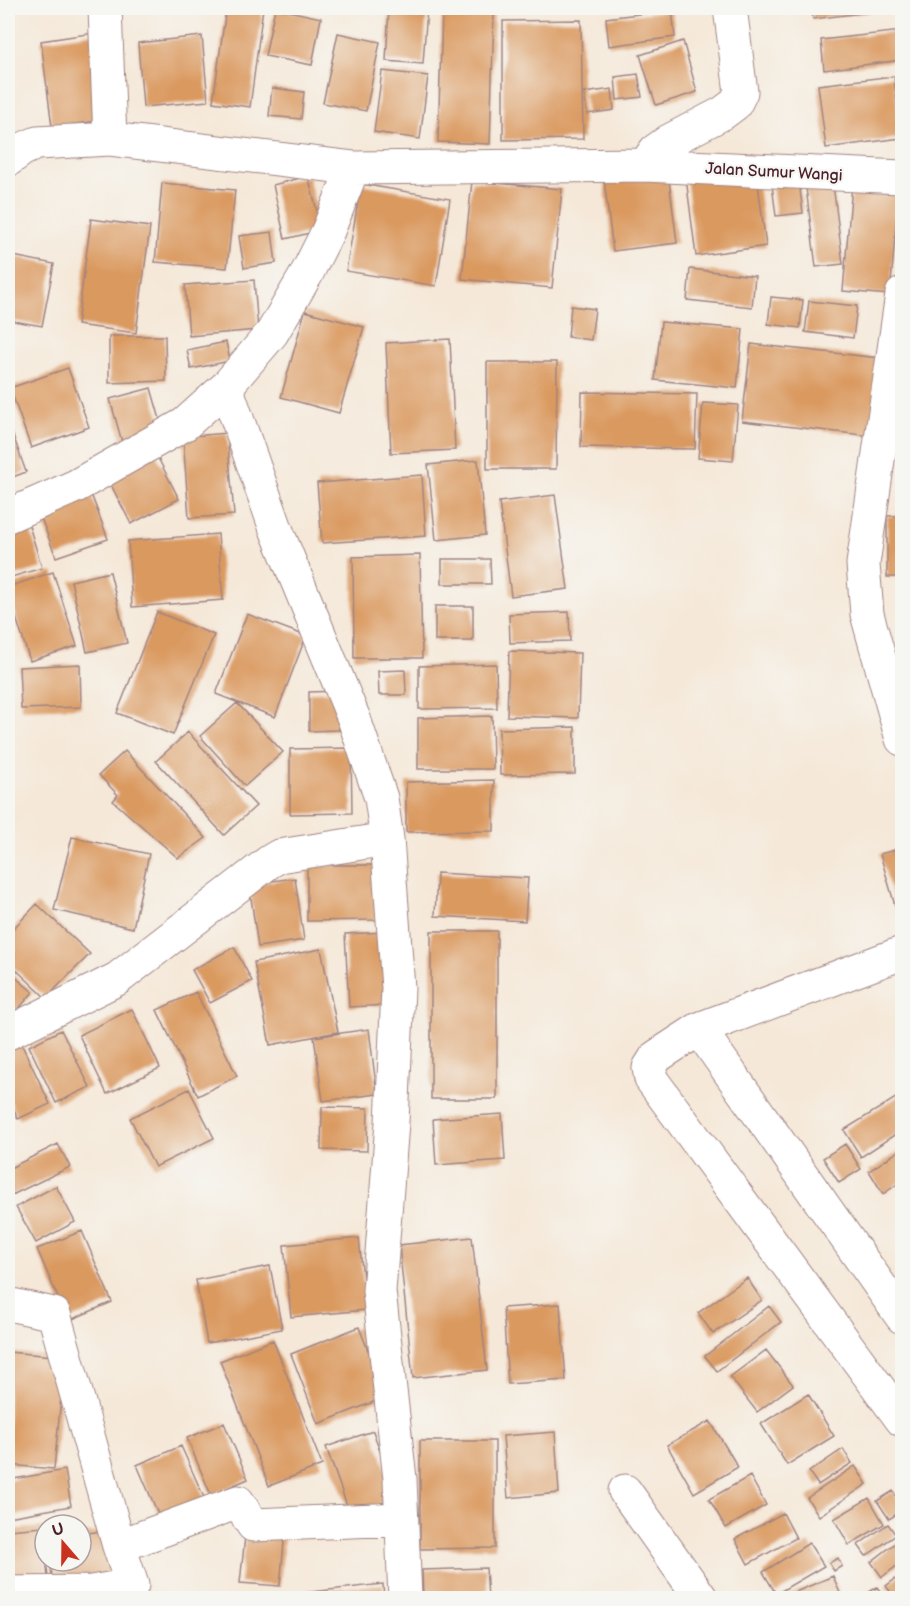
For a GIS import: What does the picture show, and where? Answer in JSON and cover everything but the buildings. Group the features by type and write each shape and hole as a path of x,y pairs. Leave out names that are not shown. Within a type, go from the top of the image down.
{"street":[{"path":"105,8 110,140"},
{"path":"645,165 669,141 723,113 735,104 741,92 730,8"},
{"name":"Jalan Sumur Wangi","path":"8,160 23,149 38,143 110,140 353,168 645,165 903,177"},
{"path":"8,516 76,486 185,424 226,387 272,333 289,304 328,231 353,168"},
{"path":"903,294 863,564 867,614 903,739"},
{"path":"226,387 276,529 354,719 381,798 387,838 399,988 392,1123 379,1291 400,1479 405,1599"},
{"path":"8,1033 117,979 279,856 387,838"},
{"path":"903,953 699,1029 656,1057 649,1068 651,1079 903,1420"},
{"path":"699,1029 903,1317"},
{"path":"8,1304 54,1314 132,1585 91,1592 8,1593"},
{"path":"625,1491 701,1599"},
{"path":"119,1546 238,1502 253,1525 401,1519"}]}
